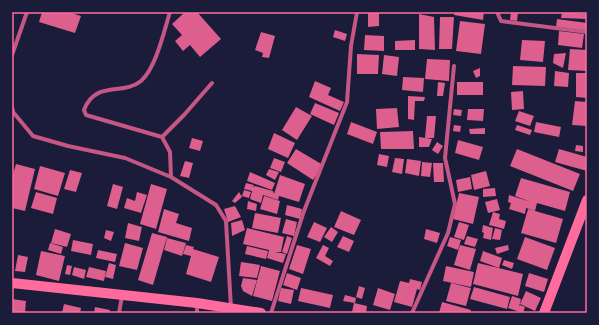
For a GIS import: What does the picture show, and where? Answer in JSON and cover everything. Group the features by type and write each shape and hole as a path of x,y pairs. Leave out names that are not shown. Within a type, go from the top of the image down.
{"main road":[{"path":"544,313 587,200"},
{"path":"12,283 122,295 197,308 231,308 261,313"}],"street":[{"path":"12,55 27,12"},
{"path":"170,12 148,74 134,86 114,88 94,95 86,103 84,110 86,115 162,137 170,152 171,177"},
{"path":"271,313 304,211 347,102 352,46 357,12"},
{"path":"496,12 501,21 587,32"},
{"path":"412,313 448,233 455,204 445,158 454,66"},
{"path":"162,137 184,116 212,83"},
{"path":"12,107 13,112 33,136 68,146 125,158 171,177 216,206 226,221 231,308"},
{"path":"119,313 122,295"}],"building":[{"path":"42,12 68,12 81,16 75,33 39,22"},
{"path":"185,12 197,12 221,39 200,57 190,45 183,51 175,41 182,35 172,24"},
{"path":"455,12 484,12 483,20 454,15"},
{"path":"511,12 518,12 517,21 510,20"},
{"path":"562,12 587,14 587,19 561,18"},
{"path":"368,13 379,13 379,26 368,27"},
{"path":"419,14 434,17 435,50 419,49"},
{"path":"440,17 454,17 452,49 439,49"},
{"path":"557,19 587,23 586,31 556,27"},
{"path":"460,21 485,24 481,54 456,51"},
{"path":"335,30 347,34 345,41 333,37"},
{"path":"559,31 584,34 582,48 558,45"},
{"path":"261,32 275,36 269,58 262,57 263,53 255,50"},
{"path":"365,35 384,36 384,51 364,50"},
{"path":"415,40 415,50 395,50 395,41"},
{"path":"522,40 545,41 543,62 520,60"},
{"path":"570,49 587,50 587,71 568,70"},
{"path":"566,53 563,68 553,63 554,54"},
{"path":"357,54 379,55 378,74 357,74"},
{"path":"384,55 399,57 397,76 382,74"},
{"path":"427,59 450,60 449,81 425,79"},
{"path":"513,66 546,67 545,86 512,85"},
{"path":"480,68 480,76 476,78 473,71"},
{"path":"555,71 569,73 568,87 554,86"},
{"path":"576,73 587,73 587,98 576,97"},
{"path":"403,77 424,78 423,92 402,90"},
{"path":"315,81 331,88 328,95 344,102 340,111 309,97"},
{"path":"438,82 445,83 443,96 437,96"},
{"path":"457,82 483,82 483,95 457,95"},
{"path":"523,91 524,109 512,110 511,92"},
{"path":"408,96 425,97 424,101 415,101 414,120 408,119"},
{"path":"575,101 587,102 587,126 572,125"},
{"path":"315,103 339,113 334,125 310,114"},
{"path":"296,107 312,116 297,140 282,130"},
{"path":"397,108 399,127 377,129 376,109"},
{"path":"454,109 462,110 461,116 453,115"},
{"path":"468,109 484,109 483,121 467,120"},
{"path":"519,111 534,116 530,126 515,121"},
{"path":"427,116 436,116 434,138 425,138"},
{"path":"351,122 377,132 373,144 347,134"},
{"path":"536,122 561,127 559,137 534,132"},
{"path":"454,125 461,126 460,132 453,131"},
{"path":"517,125 532,130 530,135 515,130"},
{"path":"485,128 485,134 470,134 469,129"},
{"path":"413,131 414,149 381,149 380,132"},
{"path":"274,133 295,143 288,158 268,149"},
{"path":"419,137 432,139 429,147 419,147"},
{"path":"192,138 203,141 200,151 189,148"},
{"path":"458,140 483,147 479,160 455,153"},
{"path":"437,142 443,146 438,154 432,150"},
{"path":"576,145 583,146 583,152 575,151"},
{"path":"296,149 323,165 313,180 287,163"},
{"path":"517,149 580,174 573,191 510,166"},
{"path":"559,149 587,157 587,171 555,162"},
{"path":"379,154 389,156 387,167 377,165"},
{"path":"274,158 285,162 281,172 270,168"},
{"path":"395,158 404,159 402,174 392,172"},
{"path":"407,159 421,161 419,176 405,173"},
{"path":"185,161 193,163 189,178 180,176"},
{"path":"422,162 432,163 430,177 421,176"},
{"path":"433,163 443,163 444,182 434,182"},
{"path":"16,164 35,169 25,211 12,208 12,178"},
{"path":"40,166 65,173 58,196 34,189"},
{"path":"269,169 279,172 275,180 266,175"},
{"path":"70,170 82,173 76,192 64,189"},
{"path":"486,171 490,186 474,190 471,175"},
{"path":"250,172 275,183 272,190 247,181"},
{"path":"280,175 305,184 299,202 279,196 278,200 263,195 261,203 250,199 252,191 244,189 246,183 254,185 253,187 255,186 273,191 274,194"},
{"path":"470,177 472,189 458,192 456,180"},
{"path":"521,178 570,192 565,211 537,203 535,211 526,208 525,214 509,209 511,203 508,202 509,195 531,202 515,196"},
{"path":"113,184 123,187 117,209 107,206"},
{"path":"151,184 167,189 156,229 140,224"},
{"path":"495,188 496,196 483,197 483,189"},
{"path":"244,190 251,192 249,198 242,196"},
{"path":"36,192 57,198 53,214 31,208"},
{"path":"137,192 147,195 141,213 124,208 127,198 135,201"},
{"path":"239,192 242,197 235,203 232,201"},
{"path":"459,193 479,197 473,224 453,219"},
{"path":"264,196 280,201 277,214 260,209"},
{"path":"497,199 500,210 488,213 485,202"},
{"path":"248,201 257,204 256,211 247,209"},
{"path":"287,205 302,209 300,219 285,215"},
{"path":"235,206 241,217 228,222 224,209"},
{"path":"164,209 179,214 176,223 192,228 189,241 158,232"},
{"path":"528,209 563,219 556,243 521,233"},
{"path":"341,211 361,220 354,235 334,227"},
{"path":"493,212 500,214 499,219 506,221 504,229 489,225"},
{"path":"255,213 281,218 278,233 252,228"},
{"path":"286,219 297,222 294,236 282,233"},
{"path":"242,220 245,230 232,236 231,223"},
{"path":"314,222 327,228 320,242 307,237"},
{"path":"459,222 469,225 464,240 454,237"},
{"path":"128,223 142,227 139,241 125,238"},
{"path":"483,225 493,228 491,240 483,238"},
{"path":"331,227 338,232 332,242 324,237"},
{"path":"247,228 284,237 281,252 275,252 286,254 283,263 267,258 269,250 243,244"},
{"path":"495,228 502,230 500,240 492,239"},
{"path":"55,229 71,234 67,247 51,243"},
{"path":"426,229 440,233 437,243 424,239"},
{"path":"106,230 114,232 111,241 104,238"},
{"path":"152,233 167,237 153,285 138,280"},
{"path":"287,236 292,238 287,254 282,252"},
{"path":"343,236 354,241 349,252 337,247"},
{"path":"467,236 478,239 475,247 464,244"},
{"path":"450,237 461,240 458,250 447,246"},
{"path":"525,237 555,248 547,270 517,259"},
{"path":"167,238 186,243 182,256 164,250"},
{"path":"73,240 93,244 91,255 71,251"},
{"path":"50,243 63,247 61,254 48,250"},
{"path":"125,243 143,248 137,270 119,266"},
{"path":"186,245 194,247 193,249 219,257 211,282 186,274 191,256 183,254"},
{"path":"297,245 311,249 303,274 289,269"},
{"path":"323,245 329,248 325,256 333,261 330,266 316,258"},
{"path":"460,245 476,249 470,270 454,265"},
{"path":"508,245 509,250 497,254 495,248"},
{"path":"247,246 268,251 266,259 245,254"},
{"path":"98,250 117,254 115,262 96,258"},
{"path":"41,251 65,256 59,281 36,275"},
{"path":"483,251 502,258 499,268 480,261"},
{"path":"18,255 28,257 25,272 15,271"},
{"path":"504,260 514,263 512,269 502,265"},
{"path":"241,262 260,265 257,278 239,276"},
{"path":"109,263 116,265 113,279 105,277"},
{"path":"478,263 523,274 518,296 473,284"},
{"path":"67,265 72,266 70,275 65,274"},
{"path":"261,266 280,271 272,301 253,296"},
{"path":"446,266 474,272 471,287 443,281"},
{"path":"74,267 86,270 84,279 72,275"},
{"path":"89,267 106,271 104,281 86,277"},
{"path":"287,273 301,278 297,290 283,285"},
{"path":"529,273 548,279 544,292 525,286"},
{"path":"243,278 257,280 252,296 243,291 241,286"},
{"path":"410,279 422,282 420,290 417,289 412,307 394,302 400,281 409,283"},
{"path":"451,283 471,288 466,306 446,301"},
{"path":"359,286 365,288 362,299 356,297"},
{"path":"474,287 510,297 507,309 470,299"},
{"path":"281,288 294,290 291,304 278,301"},
{"path":"301,288 333,295 330,308 298,301"},
{"path":"378,288 395,294 390,310 373,305"},
{"path":"526,291 541,298 535,311 520,304"},
{"path":"345,295 356,298 355,303 343,301"},
{"path":"512,296 521,299 519,307 520,305 525,307 523,313 508,308"},
{"path":"12,299 26,301 25,313 12,313"},
{"path":"442,302 471,310 470,313 439,313"},
{"path":"354,303 367,306 366,313 352,312"},
{"path":"64,304 81,308 80,313 62,313"},
{"path":"95,307 110,310 109,313 94,313"}]}
